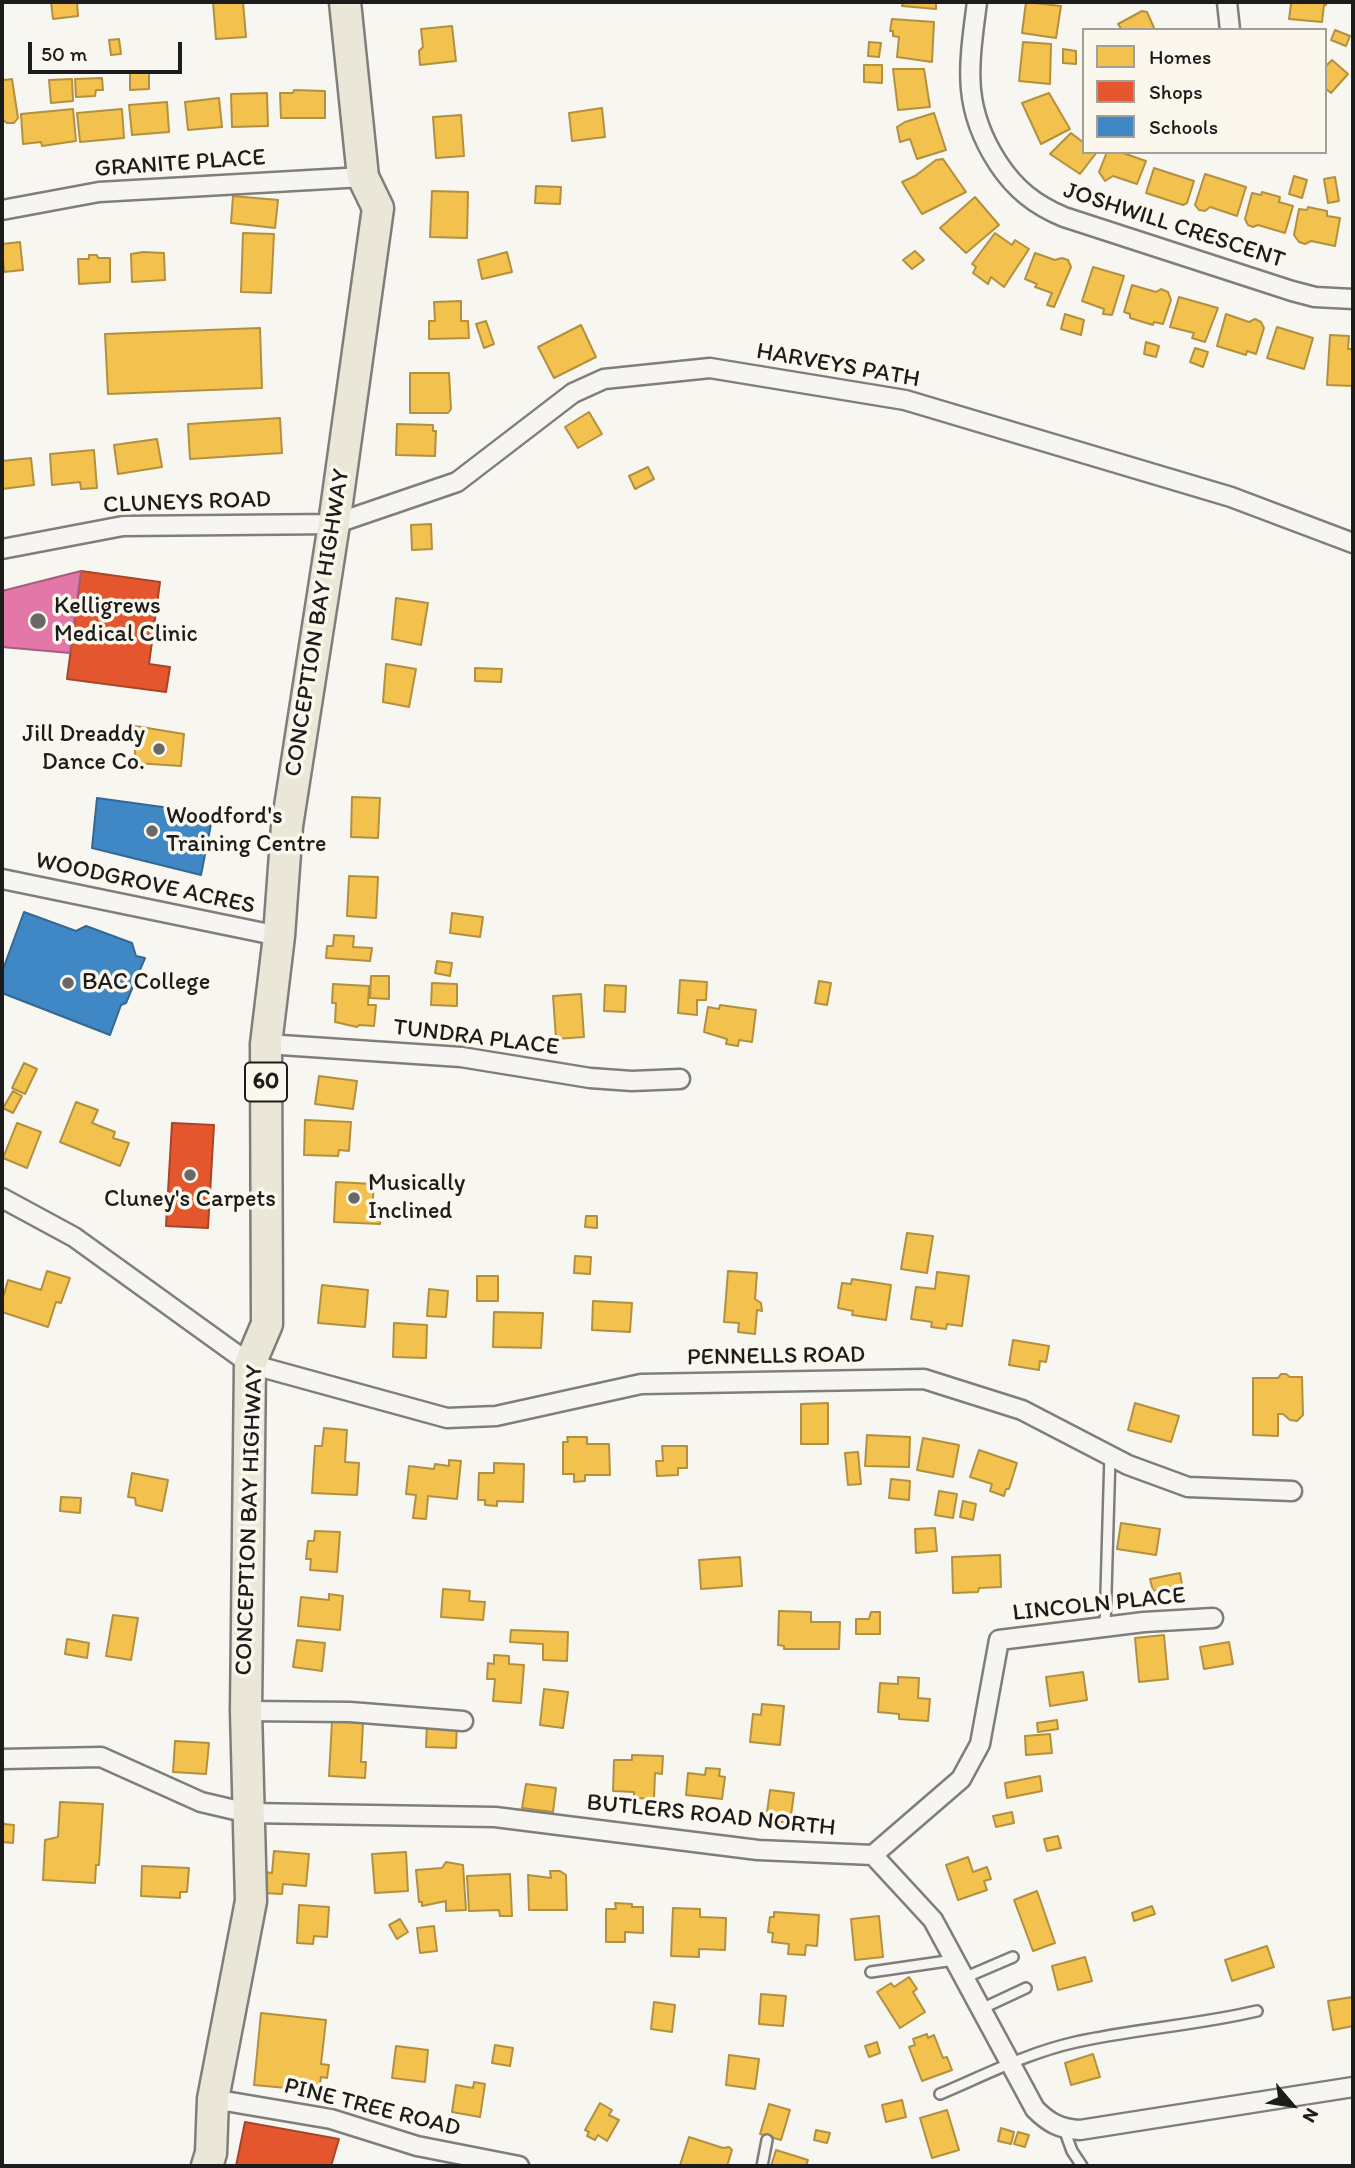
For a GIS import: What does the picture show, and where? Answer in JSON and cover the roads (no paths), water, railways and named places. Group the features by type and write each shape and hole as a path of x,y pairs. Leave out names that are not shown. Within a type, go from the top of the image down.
{"main road":[{"name":"CONCEPTION BAY HIGHWAY","path":"207,2166 211,2152 213,2099 251,1901 246,1711 250,1364 267,1324 266,1044 279,936 287,826 334,524 378,208 363,177 345,2"}],"street":[{"name":"JOSHWILL CRESCENT","path":"977,2 970,73 972,108 985,140 1009,178 1037,204 1064,217 1315,298 1353,299"},
{"path":"1227,2 1230,28"},
{"name":"GRANITE PLACE","path":"2,210 99,192 363,177"},
{"name":"HARVEYS PATH","path":"334,524 457,482 572,393 604,379 710,368 905,400 1231,497 1353,543"},
{"name":"CLUNEYS ROAD","path":"2,549 123,526 334,524"},
{"name":"WOODGROVE ACRES","path":"2,879 279,936"},
{"name":"TUNDRA PLACE","path":"266,1044 461,1058 590,1078 632,1081 680,1079"},
{"path":"2,1198 74,1237 250,1364"},
{"name":"PENNELLS ROAD","path":"250,1364 447,1418 496,1416 641,1384 924,1379 1022,1410 1128,1465 1188,1487 1292,1491"},
{"name":"LINCOLN PLACE","path":"873,1855 961,1779 980,1744 999,1640 1163,1620 1213,1618"},
{"path":"246,1711 351,1712 463,1721"},
{"name":"BUTLERS ROAD NORTH","path":"2,1759 101,1757 201,1802 248,1813 495,1817 758,1850 873,1855"},
{"path":"873,1855 933,1920 1035,2109 1048,2122 1063,2129 1080,2130 1353,2087"},
{"name":"PINE TREE ROAD","path":"213,2099 331,2119 417,2146 519,2166"}],"lane":[{"path":"1105,1627 1110,1455"},
{"path":"964,1978 1013,1957"},
{"path":"871,1972 954,1960"},
{"path":"981,2009 1026,1989"},
{"path":"940,2094 1010,2062 1076,2042 1212,2022 1257,2011"},
{"path":"1063,2129 1082,2166"},
{"path":"762,2166 767,2140"}],"place":[{"name":"Kelligrews Medical Clinic","path":"38,621"},
{"name":"Jill Dreaddy Dance Co.","path":"159,749"},
{"name":"Woodford's Training Centre","path":"152,831"},
{"name":"BAC College","path":"68,983"},
{"name":"Cluney's Carpets","path":"190,1175"},
{"name":"Musically Inclined","path":"354,1198"}]}
